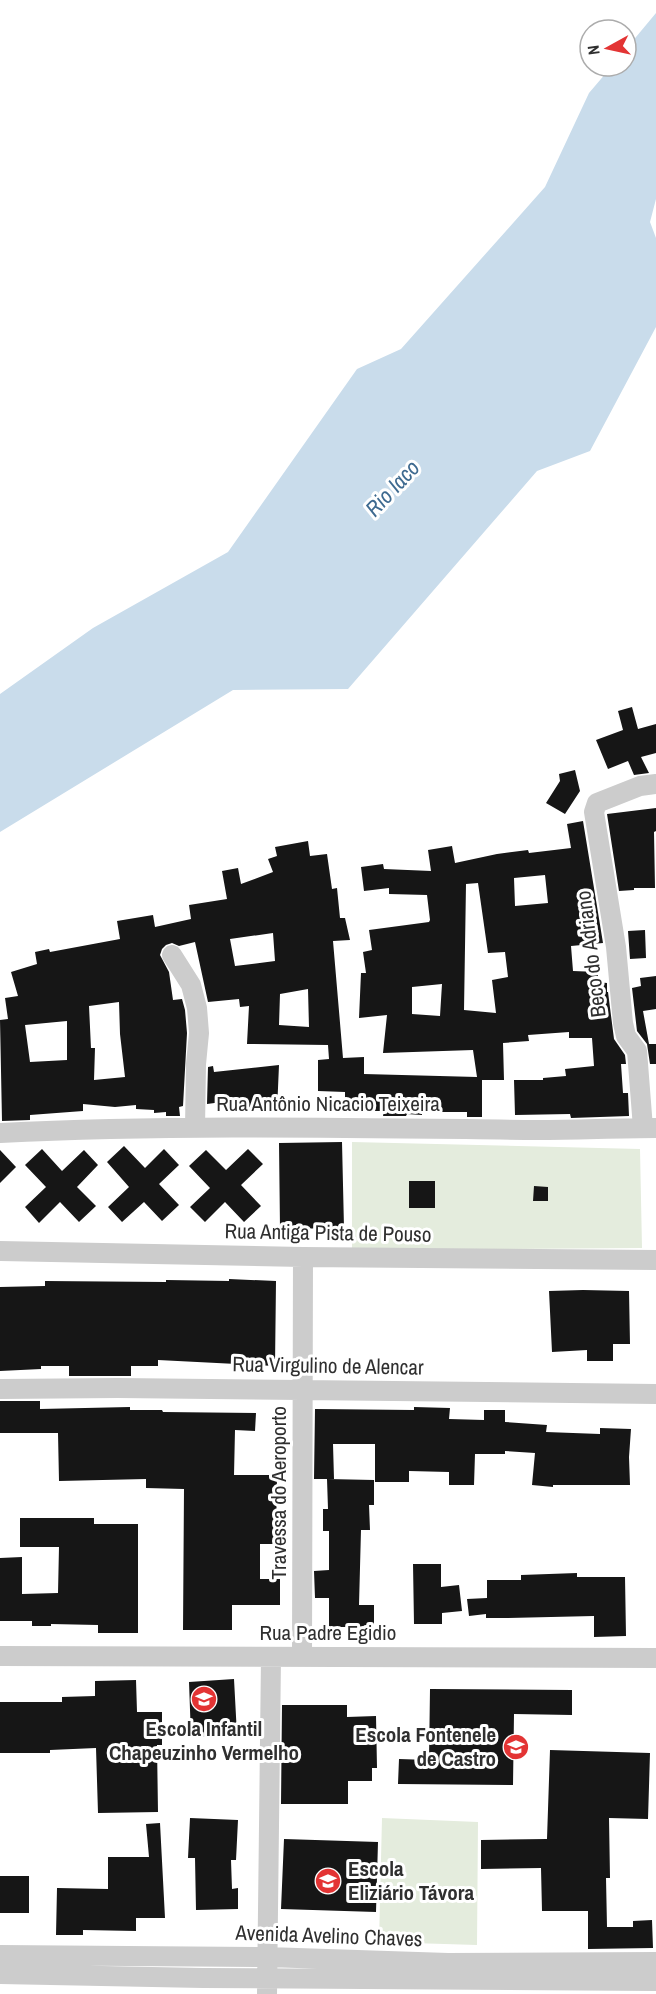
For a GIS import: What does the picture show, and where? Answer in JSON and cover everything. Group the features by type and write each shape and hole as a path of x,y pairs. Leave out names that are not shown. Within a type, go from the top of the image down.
{"street":[{"name":"Beco do Adriano","path":"649,1128 637,1051 626,1036 623,1023 616,948 594,812 597,803 640,786 656,784"},
{"path":"172,955 191,985 197,1008 199,1033 195,1128"},
{"name":"Rua Antônio Nicacio Teixeira","path":"0,1133 306,1126 540,1130 649,1128"},
{"name":"Rua Antiga Pista de Pouso","path":"0,1251 303,1257 656,1260"},
{"name":"Travessa do Aeroporto","path":"303,1257 303,1657"},
{"name":"Rua Virgulino de Alencar","path":"0,1389 656,1394"},
{"name":"Rua Padre Egidio","path":"0,1656 656,1658"},
{"path":"267,1986 271,1657"},
{"name":"Avenida Avelino Chaves","path":"0,1954 267,1957 448,1963 475,1979 656,1962"},
{"name":"Avenida Avelino Chaves","path":"0,1974 267,1986 431,1978 656,1982"}],"green space":[{"path":"352,1142 640,1149 642,1248 352,1250"},
{"path":"382,1818 478,1822 477,1945 379,1942"}],"water":[{"name":"Rio Iaco","path":"656,13 656,199 650,222 656,238 656,327 590,451 537,471 348,689 233,690 0,832 0,694 93,628 228,552 357,369 401,349 545,187 589,93 602,78 638,78 638,35"}],"building":[{"path":"632,707 638,729 656,724 656,753 641,757 649,773 634,775 628,761 608,769 596,740 623,730 618,711"},
{"path":"575,770 580,791 565,814 546,803 560,781 559,774"},
{"path":"656,808 655,888 619,891 607,814"},
{"path":"583,821 603,943 571,946 573,971 598,972 598,982 607,983 614,1039 625,1055 626,1064 621,1064 623,1093 628,1093 629,1116 571,1118 570,1114 515,1115 514,1080 543,1080 543,1078 566,1076 565,1069 594,1066 592,1038 569,1038 569,1032 528,1035 529,1041 503,1043 504,1080 482,1080 482,1117 467,1117 467,1112 422,1112 422,1115 383,1116 384,1111 345,1111 345,1092 318,1091 318,1060 329,1059 328,1045 247,1044 249,1006 240,1007 239,999 208,1002 195,942 179,946 172,943 166,945 160,955 169,972 173,1000 182,999 185,1010 187,1033 183,1106 179,1107 180,1116 166,1116 166,1112 154,1113 154,1110 136,1109 136,1105 115,1107 83,1104 83,1111 30,1115 30,1120 2,1121 0,1020 8,1019 5,998 18,996 11,972 37,964 35,952 49,949 50,952 120,939 117,921 153,915 155,927 191,919 189,905 227,899 222,871 238,868 241,884 273,872 268,859 277,856 275,847 308,841 310,856 327,854 332,889 337,888 340,918 345,918 350,940 333,941 343,1058 364,1057 364,1074 477,1077 473,1050 383,1053 387,1015 359,1018 361,973 366,973 363,952 372,950 369,930 429,922 430,920 427,895 389,894 389,888 364,891 361,867 383,864 384,869 431,871 428,850 452,846 455,863 497,854 571,848 567,824","holes":["545,875 548,903 515,906 514,878","478,883 488,953 505,952 508,977 492,980 496,1013 464,1010 466,884","273,933 275,961 235,966 230,939","442,984 440,1016 412,1014 412,987","308,989 309,1027 279,1025 280,994","119,1002 125,1077 94,1080 95,1048 91,1048 89,1006","67,1021 67,1060 30,1062 25,1025"]},
{"path":"645,930 646,958 630,959 628,931"},
{"path":"656,976 656,1009 643,1011 649,1044 656,1044 656,1064 650,1064 647,1044 637,1031 632,988 641,986 640,978"},
{"path":"279,1065 277,1111 253,1110 253,1108 223,1110 222,1102 207,1104 208,1067 213,1066 214,1072"},
{"path":"342,1142 344,1228 280,1229 279,1143"},
{"path":"124,1146 145,1168 164,1149 179,1165 159,1184 179,1205 162,1221 144,1202 122,1222 108,1207 129,1187 107,1162"},
{"path":"42,1149 62,1171 84,1150 98,1165 77,1187 96,1206 79,1222 60,1202 39,1223 25,1207 46,1187 25,1165"},
{"path":"248,1149 263,1164 241,1185 261,1206 244,1222 225,1202 205,1222 190,1207 210,1188 189,1166 206,1150 226,1170"},
{"path":"0,1150 16,1167 0,1183"},
{"path":"409,1181 435,1181 435,1208 409,1208"},
{"path":"534,1186 548,1187 548,1201 533,1201"},
{"path":"229,1279 276,1281 275,1366 158,1360 158,1366 131,1366 131,1376 69,1376 69,1366 41,1366 41,1369 0,1371 0,1287 45,1286 45,1281 166,1282 166,1280 229,1281"},
{"path":"549,1291 629,1291 630,1344 613,1344 613,1361 587,1361 587,1350 552,1352"},
{"path":"0,1401 40,1401 40,1409 130,1407 130,1410 162,1410 163,1412 256,1413 255,1431 235,1430 234,1475 277,1475 276,1544 260,1544 260,1579 280,1579 280,1605 232,1605 232,1630 183,1630 184,1489 146,1488 146,1479 59,1481 58,1433 0,1433"},
{"path":"414,1407 450,1408 449,1419 484,1420 484,1410 505,1410 505,1422 547,1425 546,1432 600,1434 600,1428 631,1429 630,1485 553,1485 553,1487 532,1485 535,1453 505,1451 505,1454 475,1454 474,1485 449,1485 449,1472 409,1471 409,1482 375,1482 375,1444 333,1444 334,1479 314,1479 315,1409 414,1410"},
{"path":"327,1479 374,1480 374,1505 369,1505 370,1530 361,1530 359,1605 374,1605 374,1627 329,1627 329,1598 315,1598 314,1571 329,1570 329,1531 323,1531 323,1509 328,1509"},
{"path":"20,1518 94,1518 94,1524 138,1524 138,1633 98,1633 98,1625 32,1626 32,1621 0,1621 0,1558 22,1557 22,1594 58,1593 59,1547 20,1547"},
{"path":"413,1564 441,1564 441,1587 459,1585 462,1611 442,1613 442,1624 414,1624"},
{"path":"577,1573 577,1577 625,1577 626,1636 594,1637 594,1616 486,1618 486,1614 469,1616 467,1599 487,1598 487,1580 521,1580 521,1575"},
{"path":"234,1679 237,1735 191,1737 189,1682"},
{"path":"136,1680 137,1712 162,1712 162,1745 157,1745 158,1812 98,1813 96,1748 50,1750 50,1753 0,1753 0,1702 62,1702 62,1697 95,1696 95,1681"},
{"path":"430,1689 572,1690 572,1715 514,1714 513,1785 398,1784 399,1759 429,1760"},
{"path":"282,1705 347,1705 347,1717 376,1716 377,1768 372,1768 372,1781 348,1781 348,1804 281,1804"},
{"path":"550,1750 650,1753 648,1819 609,1818 610,1878 606,1878 607,1927 633,1927 633,1921 652,1920 653,1948 588,1949 588,1911 542,1911 541,1868 481,1869 481,1840 547,1839"},
{"path":"190,1818 238,1820 236,1860 231,1860 232,1889 238,1888 238,1909 196,1910 195,1858 188,1858"},
{"path":"160,1823 165,1918 136,1918 136,1931 83,1930 83,1935 56,1935 57,1888 108,1889 108,1857 149,1857 146,1824"},
{"path":"284,1839 378,1842 376,1912 281,1909"},
{"path":"0,1876 29,1876 29,1913 0,1913"}],"place":[{"name":"Escola Infantil Chapeuzinho Vermelho","path":"204,1699"},
{"name":"Escola Fontenele de Castro","path":"516,1747"},
{"name":"Escola Eliziário Távora","path":"328,1881"}]}
